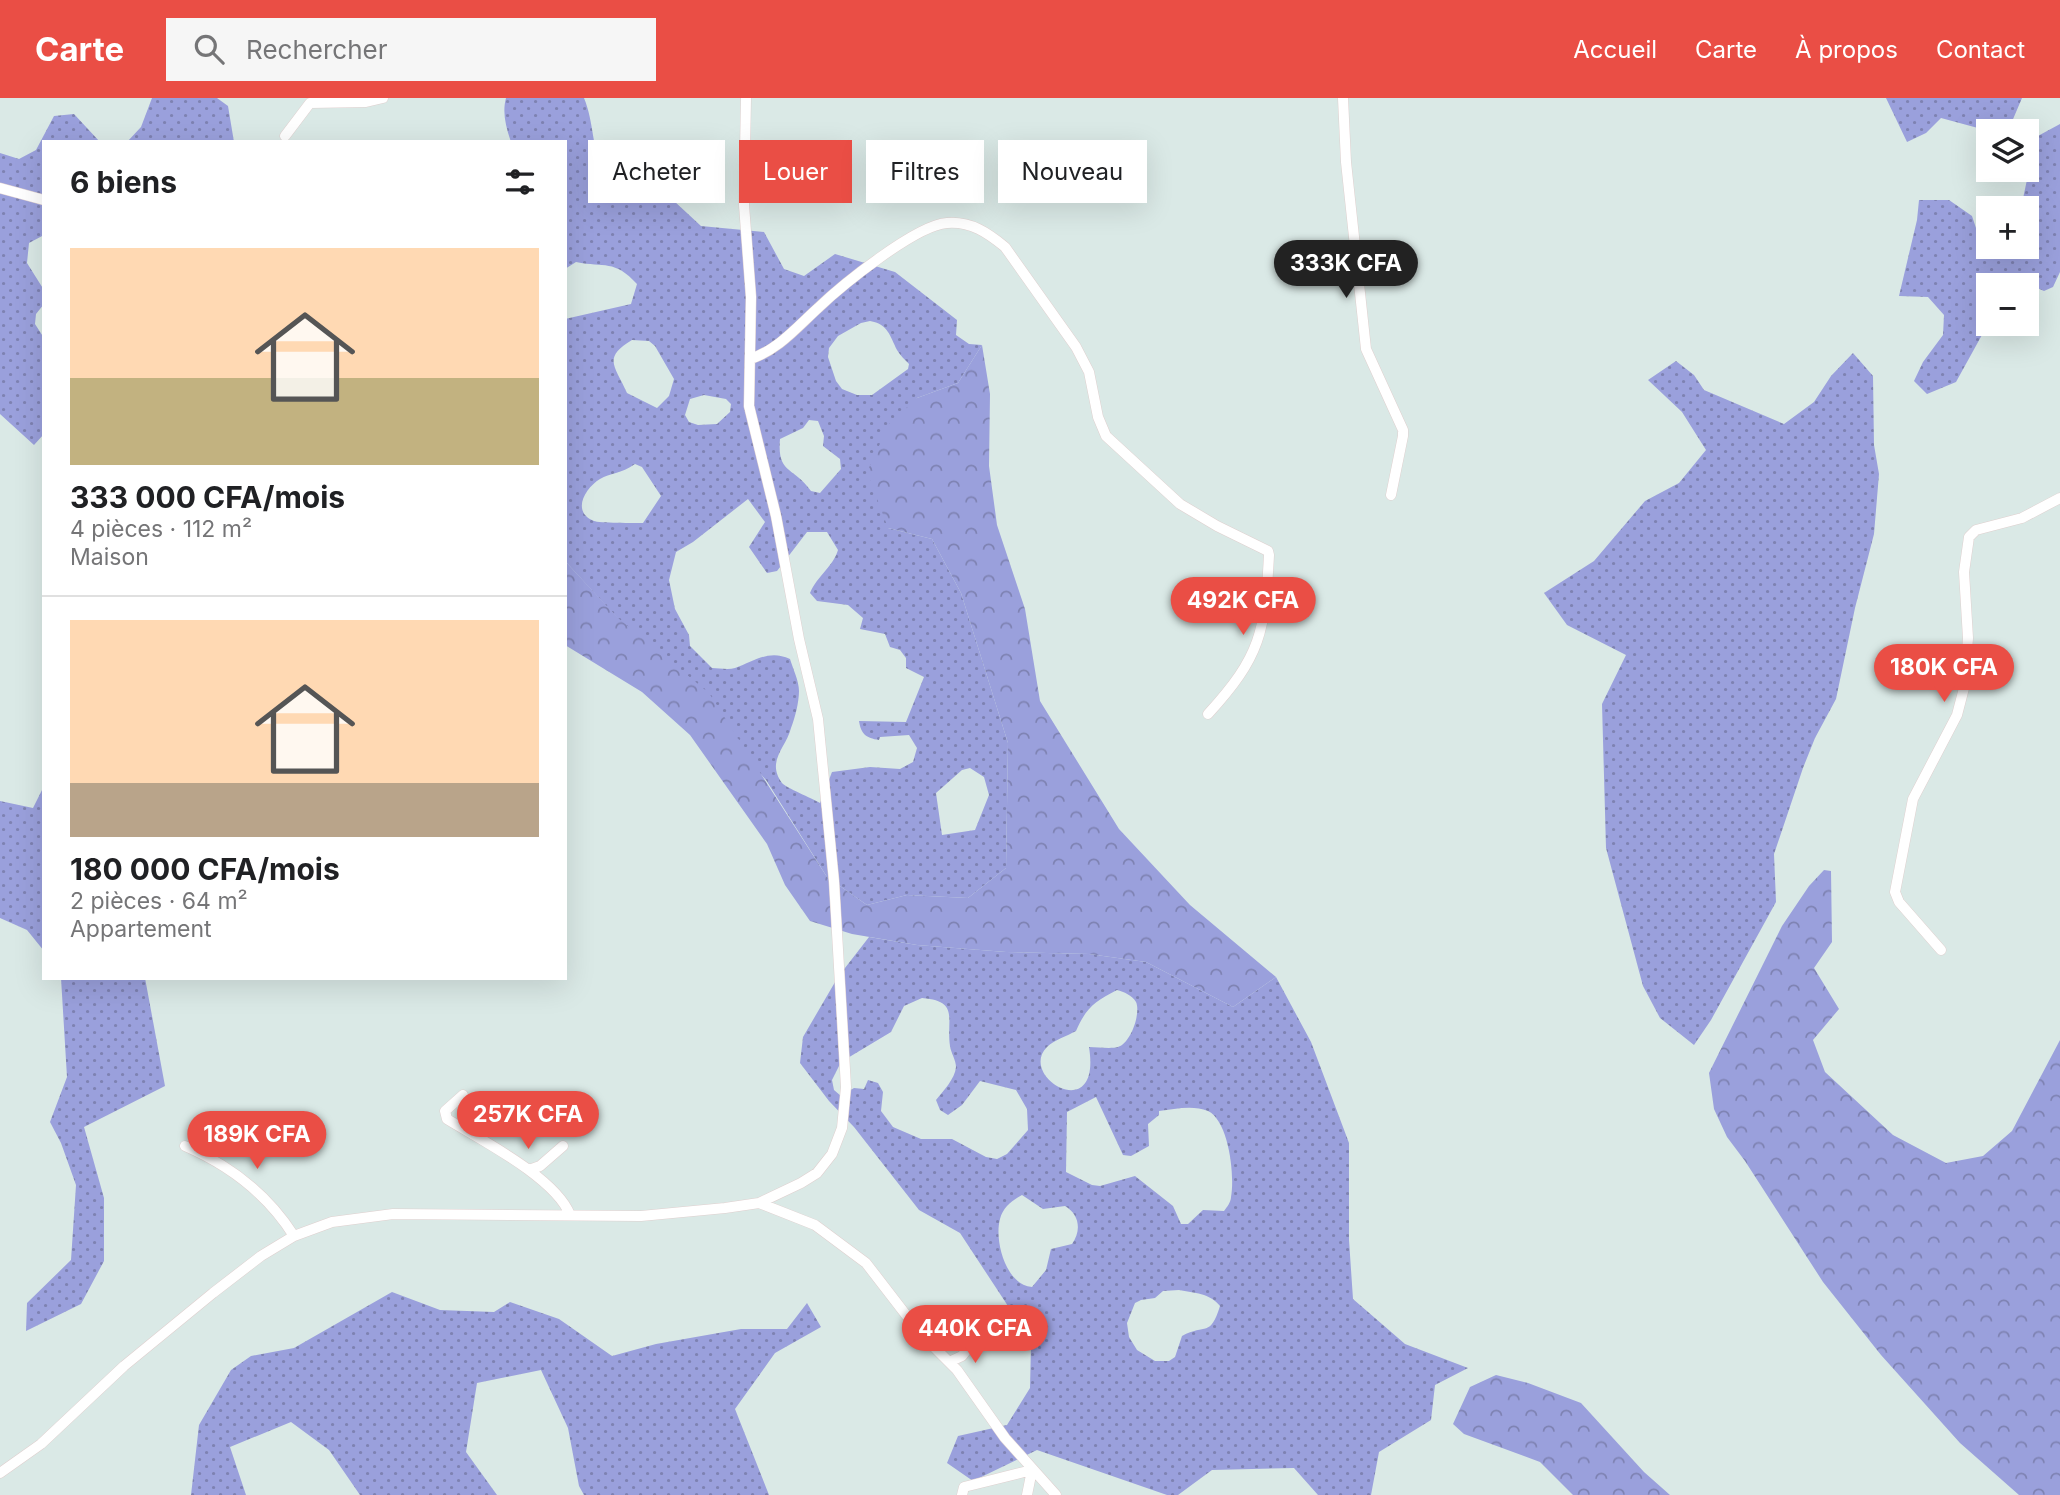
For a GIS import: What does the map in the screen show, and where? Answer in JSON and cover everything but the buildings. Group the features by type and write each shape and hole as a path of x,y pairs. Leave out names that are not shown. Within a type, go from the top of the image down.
{"street":[{"path":"285,136 310,103 366,102 383,98"},
{"path":"0,1474 41,1444 133,1358 261,1256 295,1236 332,1222 380,1214 641,1216 759,1203 811,1178 826,1164 842,1128 846,1087 834,881 818,719 799,639 776,516 750,415 751,297 744,205 746,98"},
{"path":"1343,98 1346,162 1366,349 1404,436 1391,495"},
{"path":"0,188 42,200"},
{"path":"750,359 771,351 849,281 902,243 935,225 947,222 966,224 983,230 994,238 1005,247 1076,347 1089,372 1101,427 1111,441 1180,504 1268,551 1267,608 1255,650 1242,673 1208,714"},
{"path":"1941,950 1899,902 1895,892 1913,799 1956,715 1964,688 1968,638 1964,572 1969,537 1976,530 2022,518 2060,498"},
{"path":"463,1095 445,1111 447,1119 529,1170 565,1202 570,1215"},
{"path":"185,1146 204,1154 250,1184 295,1236"},
{"path":"529,1170 540,1166 563,1146"},
{"path":"759,1203 815,1225 875,1272 920,1333 949,1362 1032,1470 1056,1495"},
{"path":"949,1362 962,1356 977,1337"},
{"path":"962,1495 964,1487 1032,1470"},
{"path":"1027,1495 1032,1470"}],"green space":[{"path":"152,98 217,98 228,106 234,140 129,140 141,127"},
{"path":"506,98 584,98 594,140 588,140 588,203 676,203 701,226 764,232 784,269 804,276 835,254 895,272 957,320 956,335 969,344 982,345 958,383 917,398 888,528 932,539 961,593 1008,743 1006,868 968,898 907,895 867,905 827,877 766,780 567,563 567,319 631,304 637,284 622,271 609,266 576,262 567,268 567,140 510,140 505,120","holes":["861,323 876,323 890,335 898,352 909,364 908,369 872,395 857,395 842,389 836,381 828,357 829,348 838,336","632,340 649,341 655,346 674,379 669,396 657,408 627,393 615,369 614,358 617,352","704,395 726,399 731,404 730,412 717,424 698,425 689,422 685,415 690,399","809,420 818,421 824,436 823,446 840,459 841,469 820,493 811,491 788,469 781,458 780,439 803,428","635,464 642,467 661,496 643,523 597,522 587,517 583,512 583,500 594,483","748,499 765,522 749,547 767,573 777,571 807,532 827,532 838,550 810,593 817,601 848,605 863,618 860,629 885,634 890,647 900,650 906,658 906,668 924,677 906,722 859,721 867,737 874,739 909,735 917,748 913,762 900,769 870,767 832,772 820,803 788,788 782,783 776,768 776,761 789,735 799,695 790,659 775,655 735,668 712,668 690,646 689,635 675,609 669,580 676,552","970,768 984,777 989,795 975,830 942,835 936,793 962,770"]},
{"path":"1886,98 2022,98 2013,119 1976,119 1976,127 1941,118 1926,133 1907,142"},
{"path":"74,114 98,140 42,140 42,236 29,243 27,263 42,287 42,306 36,314 35,324 42,335 42,436 34,445 0,414 0,153 19,159 36,150 54,116"},
{"path":"2060,124 2060,272 2053,287 2044,291 2039,289 2039,273 1976,273 1976,336 1981,336 1956,382 1927,394 1914,381 1923,362 1943,335 1944,315 1928,297 1899,296 1917,220 1919,200 1949,200 1972,216 1976,228 1976,259 2039,259 2039,196 2024,196 2026,182 2039,182 2039,135"},
{"path":"982,345 990,394 989,466 997,525 1025,609 1040,701 1119,829 1190,905 1276,977 1233,1007 1146,962 1089,954 1006,952 917,945 852,934 810,921 785,885 767,844 690,735 642,692 567,646 567,563 618,618 709,693 827,877 867,905 907,895 968,898 1006,868 1008,743 961,593 932,539 888,528 867,472 889,424 917,398 958,383"},
{"path":"1853,353 1873,376 1874,445 1879,474 1874,534 1836,699 1815,738 1803,768 1774,854 1776,902 1711,1020 1694,1045 1660,1018 1643,986 1606,848 1602,704 1626,655 1567,625 1544,593 1594,561 1645,501 1679,483 1706,450 1682,412 1648,380 1676,361 1694,375 1704,390 1784,424 1814,402 1831,376"},
{"path":"42,790 42,949 27,930 0,918 0,801 33,808"},
{"path":"1824,870 1831,871 1832,942 1814,968 1839,1009 1813,1040 1825,1072 1893,1135 1946,1163 1983,1156 2012,1131 2060,1040 2060,1495 2019,1495 1960,1443 1881,1355 1823,1282 1727,1137 1714,1109 1709,1073 1782,926 1809,886"},
{"path":"869,937 917,945 1006,952 1089,954 1146,962 1233,1007 1276,977 1311,1042 1349,1143 1349,1240 1353,1299 1405,1344 1468,1368 1435,1385 1431,1420 1379,1452 1371,1495 1318,1495 1294,1468 1212,1470 1178,1495 1167,1495 1037,1450 973,1481 947,1463 958,1436 1007,1425 1030,1388 1031,1346 960,1233 919,1210 800,1063 803,1037 838,977","holes":["1117,990 1130,996 1137,1007 1134,1027 1127,1040 1118,1047 1089,1047 1090,1071 1084,1085 1074,1090 1062,1088 1051,1081 1043,1071 1041,1059 1047,1047 1076,1031 1084,1016 1097,1002","922,998 934,1000 947,1007 950,1046 956,1067 951,1080 936,1100 940,1110 948,1115 962,1105 980,1081 1016,1090 1027,1109 1028,1130 1007,1154 997,1159 986,1157 952,1139 921,1139 893,1127 881,1111 883,1092 878,1083 868,1080 864,1089 854,1088 841,1096 834,1090 832,1080 841,1062 891,1032 904,1006","1096,1097 1123,1155 1131,1156 1149,1146 1148,1124 1159,1115 1159,1111 1190,1108 1208,1111 1221,1126 1229,1150 1232,1188 1229,1204 1224,1211 1203,1210 1188,1224 1181,1224 1173,1206 1135,1176 1100,1186 1092,1185 1066,1172 1067,1112","1022,1195 1043,1209 1065,1206 1070,1209 1078,1223 1072,1244 1051,1249 1046,1270 1032,1287 1015,1279 1001,1250 1001,1215","1179,1290 1207,1296 1220,1306 1210,1326 1182,1336 1175,1357 1169,1361 1155,1361 1137,1350 1129,1337 1127,1323 1135,1303 1155,1298 1163,1291"]},
{"path":"61,980 145,980 165,1086 84,1127 104,1198 104,1261 81,1304 26,1331 27,1303 71,1260 76,1185 61,1143 50,1122 67,1077"},
{"path":"392,1292 440,1310 494,1312 510,1302 559,1319 612,1356 656,1344 741,1329 787,1329 807,1303 821,1327 775,1353 735,1409 769,1495 584,1495 579,1486 568,1428 541,1370 477,1383 466,1452 497,1495 360,1495 329,1450 291,1422 230,1447 246,1495 191,1495 199,1425 231,1370 251,1356 294,1348"},
{"path":"1496,1375 1528,1383 1581,1403 1644,1472 1670,1495 1573,1495 1540,1462 1464,1434 1453,1424 1470,1387"}]}
